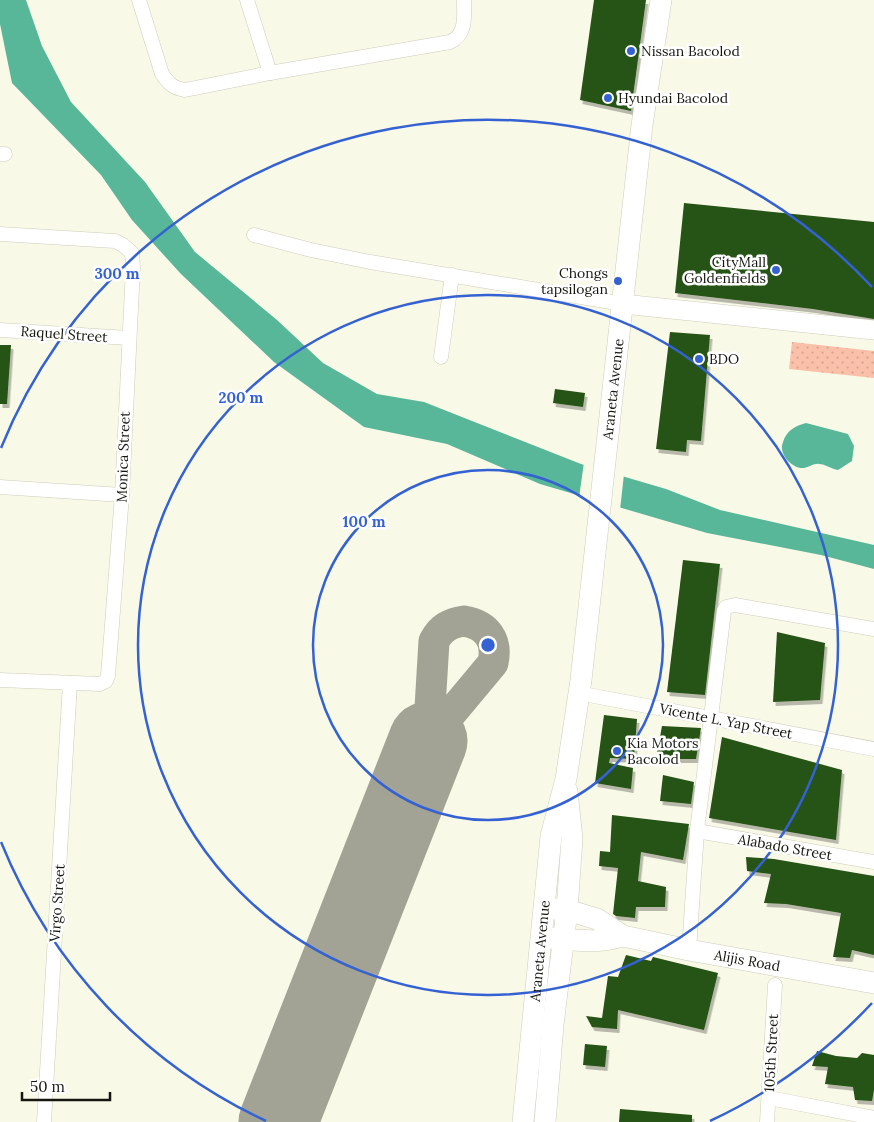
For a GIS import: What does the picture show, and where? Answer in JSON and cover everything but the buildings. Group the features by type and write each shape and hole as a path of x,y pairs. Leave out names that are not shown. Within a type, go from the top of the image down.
{"main road":[{"name":"Araneta Avenue","path":"523,1122 551,836 566,779 578,693 606,458 642,125 660,0"},
{"name":"Araneta Avenue","path":"544,1122 553,1025 567,910 572,839 566,779"},
{"name":"Alijis Road","path":"544,908 567,910 598,919 623,936 689,950 874,983"},
{"name":"Alijis Road","path":"540,936 590,942 610,940 623,936"}],"street":[{"path":"139,0 162,74 169,84 185,90 270,73 450,42 459,38 461,34 464,0"},
{"path":"247,0 270,73"},
{"name":"Monica Street","path":"0,234 114,241 123,244 132,253 122,495 108,676 106,681 100,684 70,683"},
{"path":"254,235 311,250 584,299 874,330"},
{"path":"441,357 452,275"},
{"name":"Raquel Street","path":"0,330 129,338"},
{"path":"0,487 122,495"},
{"path":"689,950 697,831 726,607 735,605 874,630"},
{"path":"0,680 70,683"},
{"name":"Virgo Street","path":"44,1122 70,683"},
{"name":"Vicente L. Yap Street","path":"578,693 874,749"},
{"name":"Alabado Street","path":"697,831 874,862"},
{"name":"105th Street","path":"767,1122 775,985"},
{"path":"769,1098 874,1118"}],"shaded area":[{"path":"0,0 26,0 42,46 71,102 145,182 195,252 277,320 323,363 377,394 424,402 581,464 666,489 720,510 874,545 874,569 821,555 707,533 540,484 447,444 364,427 274,362 181,274 132,220 101,175 12,83 0,24"},
{"path":"792,342 874,351 874,378 789,369"},
{"path":"806,423 848,434 854,446 852,461 838,470 821,464 799,468 787,460 782,447 787,434 792,429"}],"pier":[{"path":"584,462 624,474 620,510 579,498"}],"taxiway":[{"path":"464,621 479,626 489,635 494,647 493,663 428,741 434,641 446,627 464,621"}],"runway":[{"path":"278,1122 428,741"}],"place":[{"name":"Nissan Bacolod","path":"631,51"},
{"name":"Hyundai Bacolod","path":"608,98"},
{"name":"CityMall Goldenfields","path":"776,270"},
{"name":"Chongs tapsilogan","path":"618,281"},
{"name":"BDO","path":"699,359"},
{"name":"Kia Motors Bacolod","path":"617,751"}]}
